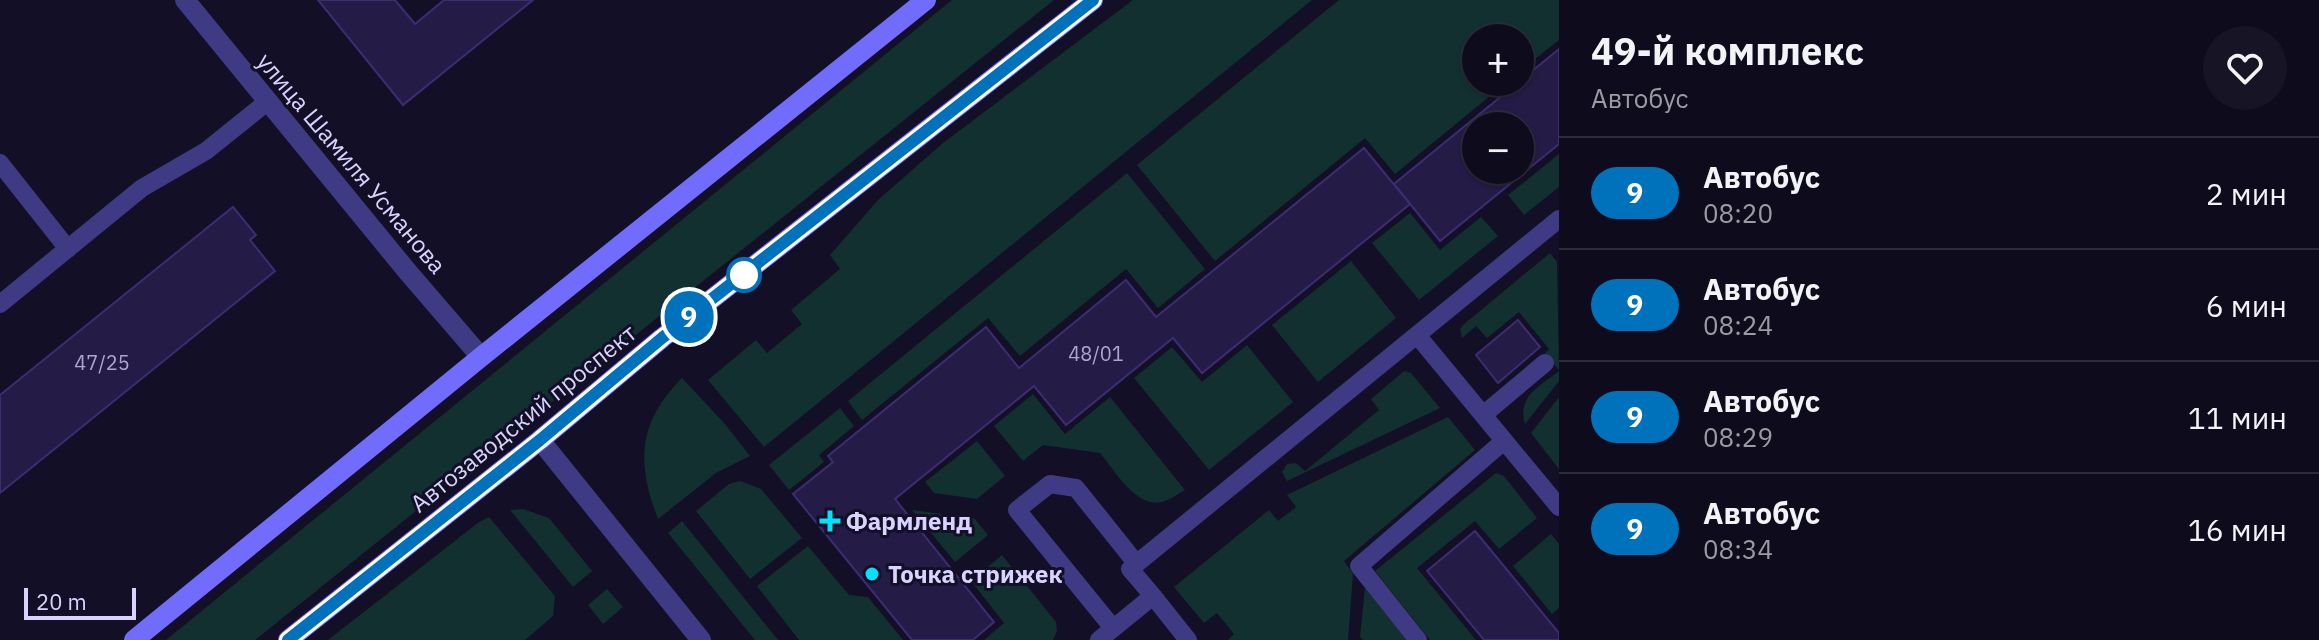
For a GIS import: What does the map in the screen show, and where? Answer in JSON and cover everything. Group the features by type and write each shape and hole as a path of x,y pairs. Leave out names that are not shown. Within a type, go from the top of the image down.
{"street":[{"name":"улица Шамиля Усманова","path":"185,0 481,357"},
{"path":"134,640 926,0"},
{"name":"Автозаводский проспект","path":"288,640 540,440 662,338 1093,0"},
{"path":"540,440 701,640"}],"lane":[{"path":"0,304 142,188 206,151 267,102"},
{"path":"0,163 68,249"},
{"path":"1188,640 1130,569 1559,219"},
{"path":"1417,335 1559,507"},
{"path":"1483,415 1545,363"},
{"path":"1418,640 1359,566 1504,441"},
{"path":"1136,563 1076,488 1050,484 1017,510 1106,634 1153,596"}],"green space":[{"path":"952,0 1054,0 255,640 166,640"},
{"path":"1133,0 1312,0 764,447 708,380 756,340 767,353 802,324 791,310 840,269 830,255 878,200 943,143"},
{"path":"1339,0 1559,0 1559,40 1534,60 1534,24 1462,24 1462,96 1490,96 1470,112 1462,112 1462,119 1395,174 1365,138 1215,261 1137,165"},
{"path":"1559,154 1559,187 1524,215 1508,195 1522,184 1534,184 1534,174"},
{"path":"1127,173 1205,269 1158,308 1126,269 1020,356 988,318 862,420 848,401"},
{"path":"1410,213 1440,250 1481,217 1498,236 1419,300 1372,243"},
{"path":"1550,253 1557,262 1559,370 1545,353 1549,349 1519,312 1487,338 1476,326 1462,338 1460,329 1463,325"},
{"path":"1351,261 1396,318 1318,382 1272,325"},
{"path":"1247,345 1293,402 1209,470 1134,378 1172,347 1202,382"},
{"path":"1404,371 1411,373 1440,408 1287,481 1282,472 1287,464 1296,463 1305,471 1379,410 1371,399"},
{"path":"1559,371 1559,381 1525,424 1523,414 1527,399 1537,387"},
{"path":"682,378 750,456 716,473 658,519 646,480 645,444 657,411"},
{"path":"1033,394 1065,434 1110,397 1185,490 1162,502 1143,499 1126,486 1100,453 1043,445 1023,461 994,426"},
{"path":"1559,397 1559,469 1531,433"},
{"path":"840,408 854,426 819,455 824,462 789,490 769,465"},
{"path":"1448,417 1475,450 1344,561 1353,574 1348,640 1228,640 1234,634 1217,613 1204,623 1174,587 1269,510 1278,521 1296,507 1287,495"},
{"path":"977,441 1005,476 977,499 934,493 925,482"},
{"path":"1496,473 1504,476 1537,518 1499,549 1475,521 1417,568 1476,640 1430,640 1375,571"},
{"path":"740,481 761,489 802,538 750,579 696,511 729,484"},
{"path":"523,509 549,518 592,571 573,587 510,510"},
{"path":"912,510 974,518 988,535 955,562"},
{"path":"489,517 555,596 553,616 525,640 328,640 479,522"},
{"path":"682,521 778,640 755,640 668,533"},
{"path":"1551,534 1559,544 1559,608 1552,614 1513,566"},
{"path":"808,546 849,595 868,597 903,640 799,640 757,586"},
{"path":"1002,555 1056,622 1057,631 1053,640 984,640 1004,623 971,581"},
{"path":"1365,588 1407,640 1363,640 1360,637"},
{"path":"607,589 623,607 603,624 588,605"}],"building":[{"path":"318,0 395,0 415,24 444,0 533,0 403,105"},
{"path":"1559,49 1559,144 1534,164 1534,112 1482,112 1502,96 1534,96 1534,69"},
{"path":"1462,128 1462,184 1510,184 1440,241 1394,184"},
{"path":"1364,148 1410,204 1202,373 1173,338 1066,425 1034,386 895,499 994,622 973,640 912,640 793,494 833,462 828,456 986,327 1019,368 1126,280 1156,317"},
{"path":"233,207 256,235 250,240 275,271 0,493 0,395"},
{"path":"1518,320 1540,347 1498,383 1476,355"},
{"path":"1475,531 1559,633 1559,640 1484,640 1427,571"}],"bus line":[{"name":"9","path":"288,640 540,440 662,338 1093,0"}],"place":[{"name":"Фармленд","path":"830,521"},
{"name":"Точка стрижек","path":"872,574"}]}
